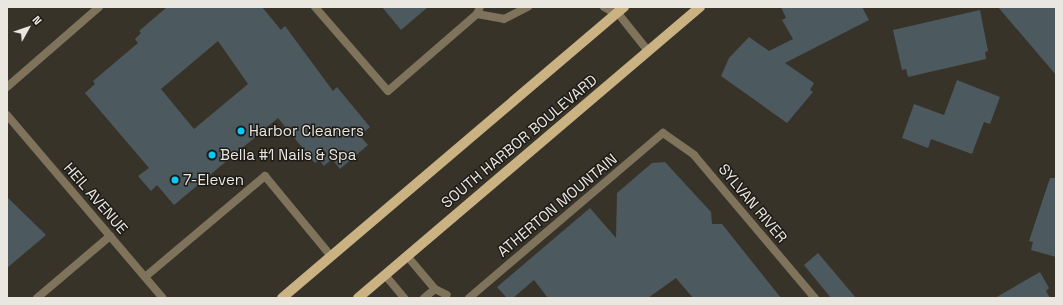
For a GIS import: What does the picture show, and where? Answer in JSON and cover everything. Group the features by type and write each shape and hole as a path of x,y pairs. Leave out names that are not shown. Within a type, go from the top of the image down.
{"main road":[{"name":"SOUTH HARBOR BOULEVARD","path":"358,298 700,7"},
{"path":"282,298 618,9"}],"street":[{"path":"7,87 100,7"},
{"path":"315,7 388,91 479,10 504,19 528,7"},
{"path":"604,7 618,9 648,51"},
{"name":"HEIL AVENUE","path":"7,115 163,298"},
{"name":"ATHERTON MOUNTAIN","path":"469,298 663,133"},
{"name":"SYLVAN RIVER","path":"663,133 694,155 815,298"},
{"path":"145,277 265,176 331,256"},
{"path":"37,298 110,236"},
{"path":"406,256 435,289 447,295"},
{"path":"384,275 404,298"},
{"path":"424,298 435,289"}],"building":[{"path":"167,7 262,7 281,30 285,26 333,91 337,87 370,127 360,136 368,145 340,169 332,159 324,166 319,160 315,163 278,118 174,205 157,185 151,191 138,176 149,168 85,93 95,84 93,81 138,43 135,39 141,33 139,31","holes":["218,41 248,84 194,129 161,89"]},
{"path":"382,7 428,7 401,30"},
{"path":"781,7 862,7 869,20 785,63 814,83 810,90 813,92 787,123 721,76 729,58 749,37 769,51 793,39 782,20 786,18"},
{"path":"998,7 1056,7 1056,75"},
{"path":"980,10 988,51 985,52 986,59 908,77 906,69 902,70 893,30"},
{"path":"957,80 1000,97 990,124 984,122 972,154 931,139 928,148 902,138 914,104 944,115"},
{"path":"665,162 711,212 712,224 722,224 781,298 693,298 676,278 648,298 548,298 534,280 513,298 507,298 497,287 590,208 616,238 617,193 652,163"},
{"path":"1050,178 1056,178 1056,257 1031,250 1033,242 1029,241"},
{"path":"7,197 46,235 7,268"},
{"path":"818,253 856,298 831,298 804,265"},
{"path":"1040,272 1049,288 1046,291 1050,298 995,298"}],"place":[{"name":"Harbor Cleaners","path":"241,131"},
{"name":"Bella #1 Nails & Spa","path":"212,155"},
{"name":"7-Eleven","path":"175,180"}]}
